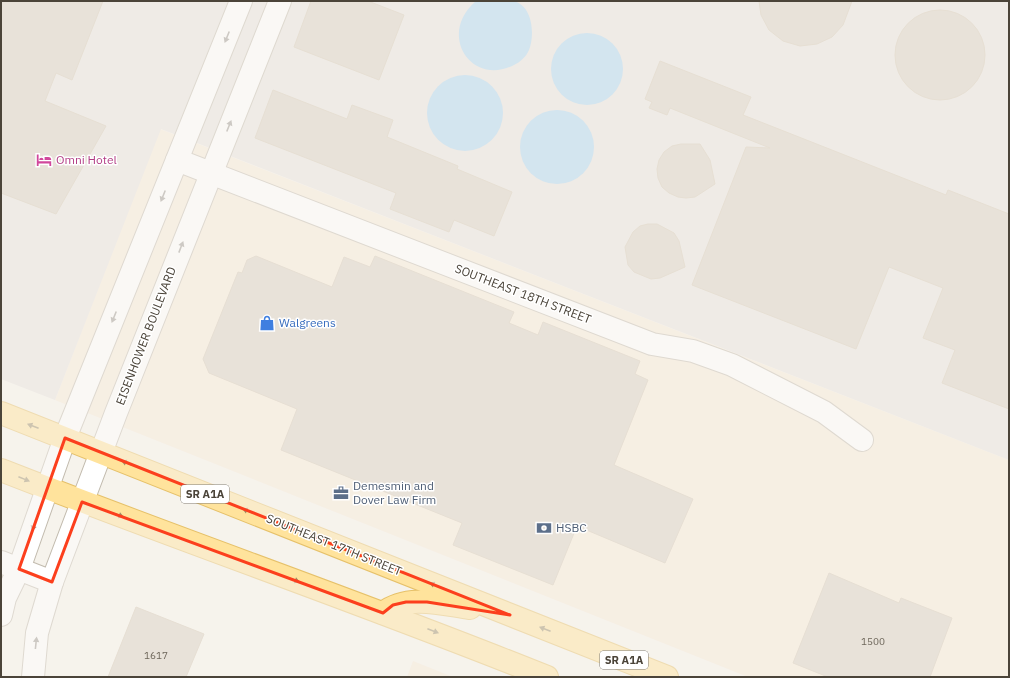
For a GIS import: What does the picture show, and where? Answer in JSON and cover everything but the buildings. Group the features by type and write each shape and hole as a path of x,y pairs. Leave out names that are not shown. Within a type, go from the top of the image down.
{"main road":[{"name":"SOUTHEAST 17TH STREET","path":"1,413 667,677"},
{"path":"1,470 82,502 383,613 547,677"},
{"path":"383,613 393,606 406,602 427,602 510,615"}],"street":[{"path":"1,615 10,565 47,488 65,438 241,1"},
{"name":"EISENHOWER BOULEVARD","path":"33,677 37,633 52,582 210,173 280,1"},
{"name":"SOUTHEAST 18TH STREET","path":"177,160 652,344 693,351 732,365 824,412 862,440"},
{"path":"10,565 52,582"}],"highlighted area":[{"path":"65,438 510,615 427,602 406,602 393,605 383,613 82,502 52,582 19,569"}],"shaded area":[{"path":"1,1 1009,1 1009,460 161,129 55,400 1,379"},
{"path":"160,129 1009,460 1009,677 748,677 55,400"},
{"path":"413,661 453,677 407,677"}],"water":[{"path":"476,1 513,1 525,8 531,21 531,44 525,57 514,65 498,70 484,69 473,63 464,54 460,42 459,28 465,14"},
{"path":"587,33 607,39 617,49 623,69 617,89 607,99 587,105 567,99 557,89 551,69 557,49 567,39"},
{"path":"465,75 480,78 492,86 500,98 503,113 500,128 492,140 480,148 465,151 450,148 438,140 430,128 427,113 430,98 438,86 450,78"},
{"path":"557,110 571,113 583,121 591,133 594,147 591,161 583,173 571,181 557,184 543,181 531,173 523,161 520,147 523,133 531,121 543,113"}],"place":[{"name":"Omni Hotel","path":"44,160"},
{"name":"Walgreens","path":"267,323"},
{"name":"Demesmin and Dover Law Firm","path":"341,493"},
{"name":"HSBC","path":"544,528"}]}
